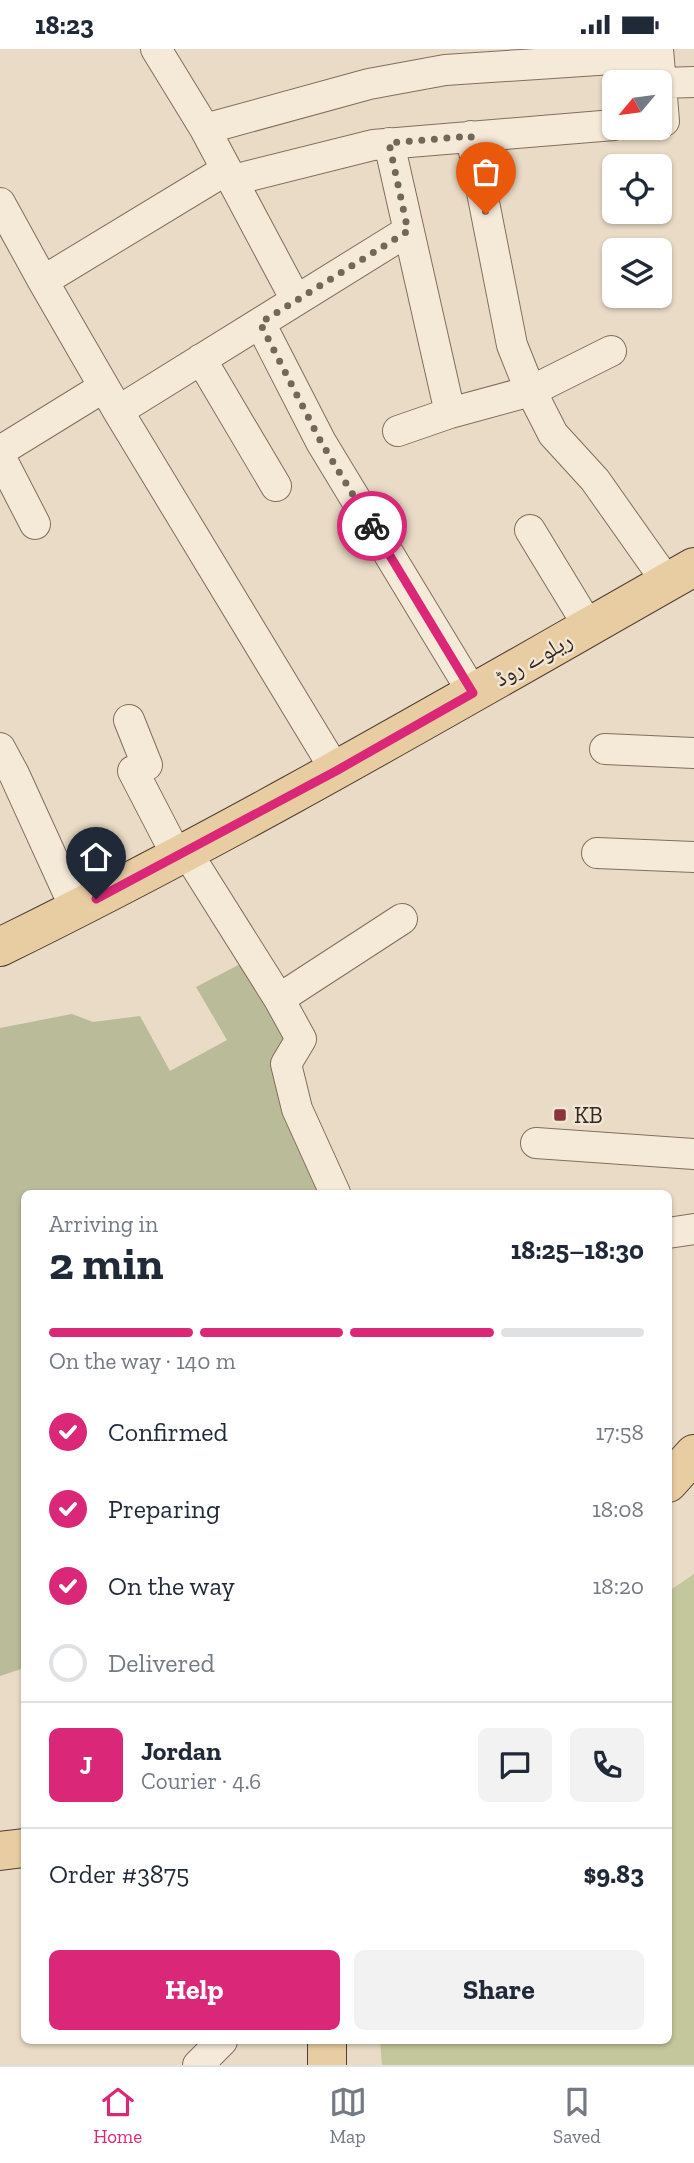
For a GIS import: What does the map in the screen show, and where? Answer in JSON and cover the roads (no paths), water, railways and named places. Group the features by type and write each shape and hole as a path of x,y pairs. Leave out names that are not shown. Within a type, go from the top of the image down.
{"main road":[{"name":"ریلوے روڈ","path":"0,947 76,910 336,771 680,575"},
{"path":"672,1479 694,1454"},
{"path":"0,1851 21,1848"},
{"path":"327,2044 327,2065"}],"street":[{"path":"156,49 205,129 296,300"},
{"path":"205,129 369,84 445,70 659,63 694,82"},
{"path":"43,281 230,175 373,145 602,126"},
{"path":"471,136 512,345 531,391 553,434 680,575"},
{"path":"389,143 450,413"},
{"path":"1,205 111,399 336,771"},
{"path":"35,524 0,454 111,399 201,359 408,231"},
{"path":"260,323 321,442 473,693"},
{"path":"398,431 450,413 531,391 611,351"},
{"path":"201,359 276,486"},
{"path":"530,530 589,627"},
{"path":"129,720 147,765 133,771 182,854 279,999 301,1039 286,1064 297,1109 334,1190"},
{"path":"0,748 76,910"},
{"path":"605,749 694,753"},
{"path":"597,853 694,857"},
{"path":"279,999 402,919"},
{"path":"536,1143 694,1154"},
{"path":"672,1233 694,1230"},
{"path":"198,2065 219,2044"}],"place":[{"name":"KB","path":"560,1115"}]}
